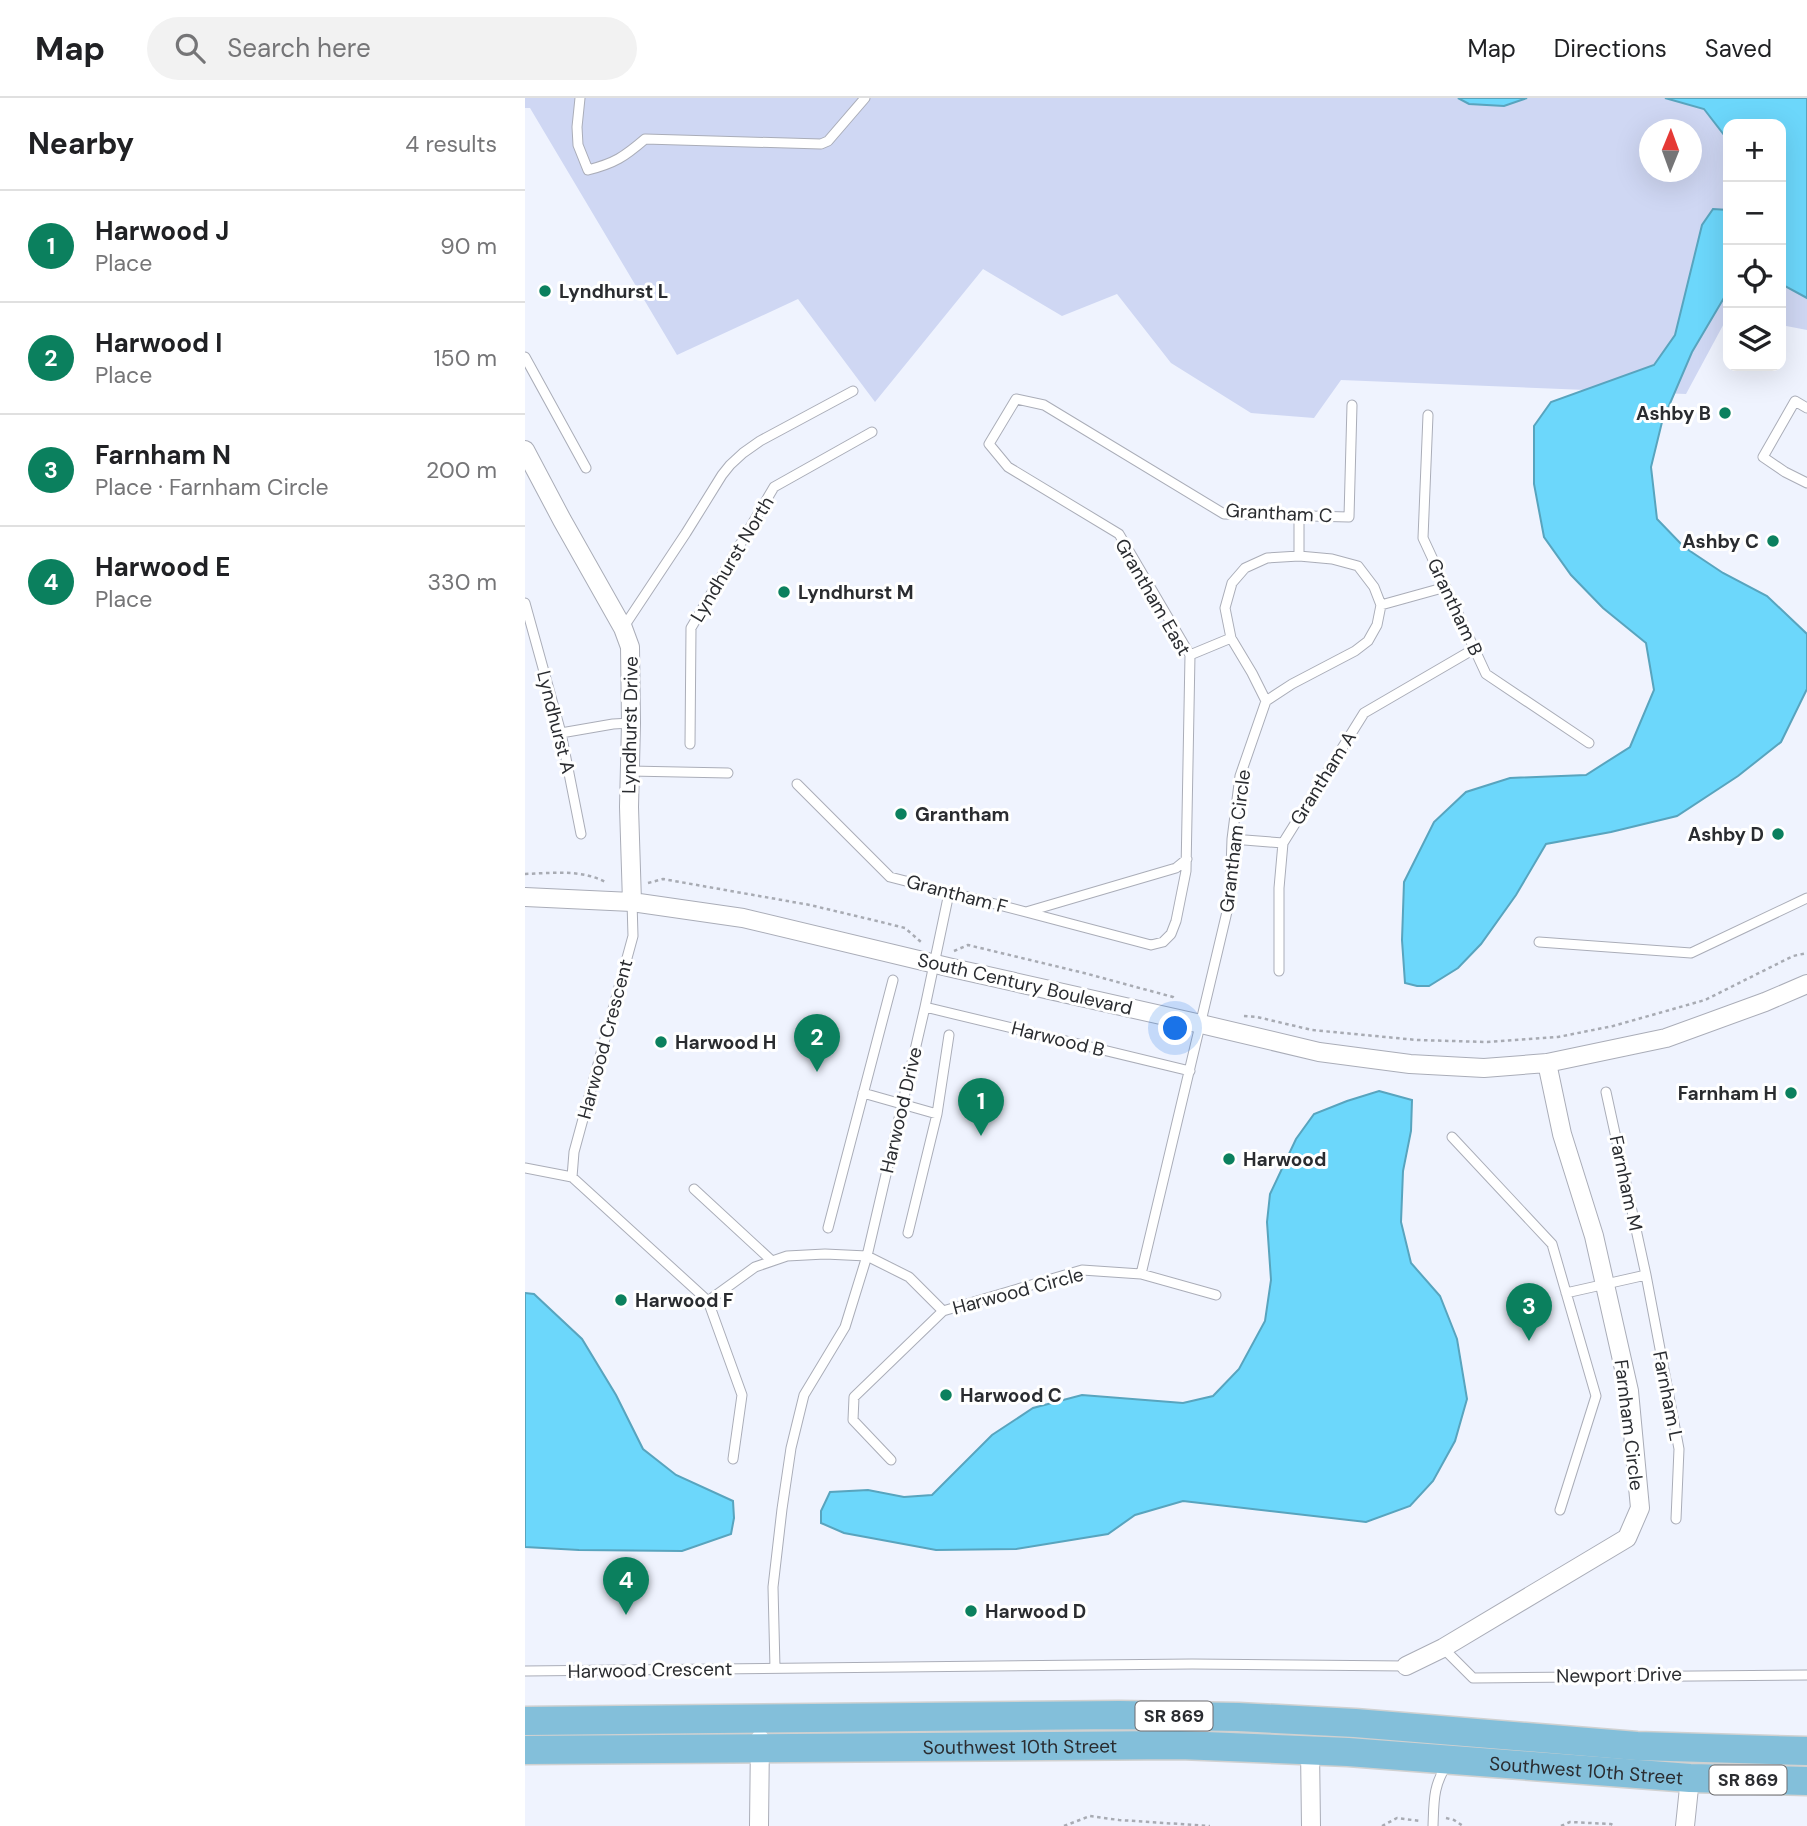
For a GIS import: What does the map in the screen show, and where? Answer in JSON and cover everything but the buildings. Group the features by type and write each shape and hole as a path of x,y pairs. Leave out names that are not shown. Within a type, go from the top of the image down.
{"main road":[{"name":"Southwest 10th Street","path":"525,1721 1178,1716 1295,1720 1648,1747 1807,1752"},
{"path":"1310,1749 1346,1735 1411,1728"},
{"name":"Southwest 10th Street","path":"525,1750 1180,1745 1310,1749 1690,1778 1807,1781"},
{"path":"1690,1778 1726,1764 1807,1752"}],"street":[{"name":"Lyndhurst Drive","path":"525,450 623,628 630,647 629,807 632,902"},
{"name":"South Century Boulevard","path":"525,897 632,902 743,918 1319,1052 1410,1064 1484,1068 1547,1063 1666,1038 1807,984"},
{"name":"Farnham Circle","path":"1406,1666 1443,1648 1627,1538 1640,1508 1629,1391 1594,1236 1562,1134 1547,1063"},
{"path":"759,1826 760,1718"},
{"path":"1310,1749 1311,1826"},
{"path":"1685,1826 1690,1778"}],"lane":[{"path":"580,98 578,145 588,170 626,156 645,139 821,144 828,141 865,98"},
{"path":"525,357 586,468"},
{"path":"525,380 535,375"},
{"path":"623,628 730,465 760,441 853,391"},
{"name":"Grantham C","path":"1008,467 989,443 1016,399 1044,405 1224,514 1349,517 1352,405"},
{"path":"1807,408 1795,401 1763,457 1807,483"},
{"name":"Grantham B","path":"1428,415 1423,538 1486,674 1589,743"},
{"name":"Lyndhurst North","path":"690,744 691,628 774,487 872,432"},
{"name":"Grantham East","path":"1008,467 1119,534 1190,655 1187,859 1176,921 1171,934 1163,942 1151,945 1026,912"},
{"path":"1299,516 1299,556"},
{"path":"1299,556 1332,559 1358,566 1374,587 1381,605 1377,625 1362,646 1266,701 1231,638 1226,608 1232,583 1245,568 1268,558 1299,556"},
{"path":"1381,605 1446,587"},
{"name":"Lyndhurst A","path":"526,607 561,733 581,834"},
{"path":"1190,655 1231,638"},
{"name":"Grantham A","path":"1279,971 1279,888 1283,843 1364,713 1474,649"},
{"name":"Grantham Circle","path":"1201,1024 1230,900 1240,776 1266,701"},
{"path":"561,733 631,723"},
{"path":"630,771 728,772"},
{"name":"Grantham F","path":"797,784 890,877 1026,912 1176,868 1187,859"},
{"path":"1233,839 1283,843"},
{"name":"Harwood Drive","path":"867,1256 949,893"},
{"path":"1539,942 1691,953 1807,898"},
{"name":"Harwood Crescent","path":"572,1177 574,1152 633,936 632,902"},
{"path":"828,1228 893,980"},
{"name":"Harwood B","path":"925,1007 1190,1071"},
{"path":"1141,1274 1201,1024"},
{"path":"908,1233 937,1114 949,1035"},
{"name":"Farnham M","path":"1606,1092 1646,1275"},
{"path":"863,1093 937,1114"},
{"path":"1452,1137 1552,1244 1595,1396 1560,1510"},
{"path":"525,1168 572,1177 708,1301 742,1395 733,1459"},
{"path":"694,1189 772,1261"},
{"path":"708,1301 755,1267 787,1256 867,1256 845,1327 804,1395 791,1448 773,1587 775,1668 1192,1664 1406,1666"},
{"name":"Harwood Circle","path":"867,1256 909,1277 943,1311 1082,1270 1141,1274 1216,1295"},
{"path":"1566,1293 1646,1275"},
{"name":"Farnham L","path":"1646,1275 1679,1449 1676,1519"},
{"path":"891,1460 853,1420 854,1397 943,1311"},
{"name":"Newport Drive","path":"1443,1648 1473,1678 1807,1675"},
{"name":"Harwood Crescent","path":"525,1671 775,1668"},
{"path":"1433,1826 1436,1788 1439,1777 1450,1760"}],"path":[{"path":"525,874 562,872 596,877 610,885"},
{"path":"644,884 663,879 810,905 905,928 923,943"},
{"path":"952,951 968,945 1173,997 1181,1004"},
{"path":"1244,1016 1312,1030 1417,1040 1487,1042 1558,1037 1613,1026 1705,1000 1793,956 1807,953"},
{"path":"1065,1826 1090,1816 1210,1826"},
{"path":"1382,1826 1397,1818 1423,1822"},
{"path":"1446,1818 1463,1826"},
{"path":"1561,1826 1570,1822 1614,1826"}],"shaded area":[{"path":"525,98 1807,98 1807,330 1786,326 1786,119 1723,119 1723,325 1686,394 1341,380 1314,418 1251,413 1171,363 1117,294 1062,316 983,269 875,402 798,299 677,355 530,108 525,108"}],"water":[{"path":"1458,98 1527,98 1504,106 1469,104"},
{"path":"1665,98 1807,98 1807,298 1786,287 1786,119 1723,119 1723,134 1704,109"},
{"path":"1713,209 1723,210 1723,299 1692,352 1662,422 1651,467 1657,519 1684,547 1723,573 1767,596 1807,634 1807,689 1781,742 1738,776 1677,816 1546,844 1516,895 1481,944 1458,968 1429,986 1405,983 1402,940 1404,882 1434,822 1466,792 1510,778 1586,775 1630,747 1654,690 1646,643 1603,608 1571,575 1544,537 1534,484 1534,426 1551,402 1654,365 1675,335 1702,225"},
{"path":"1379,1091 1412,1100 1411,1131 1403,1171 1401,1222 1411,1263 1440,1296 1457,1339 1467,1399 1455,1441 1433,1481 1410,1506 1366,1522 1183,1501 1135,1515 1108,1534 1016,1549 936,1550 844,1533 821,1523 821,1511 830,1492 868,1490 904,1497 932,1495 992,1435 1033,1408 1082,1395 1183,1403 1213,1396 1239,1369 1265,1321 1271,1280 1267,1222 1270,1194 1296,1139 1314,1114"},
{"path":"525,1293 534,1294 582,1339 616,1395 643,1449 676,1475 733,1501 731,1534 682,1551 525,1547"}],"place":[{"name":"Lyndhurst L","path":"545,291"},
{"name":"Ashby B","path":"1725,413"},
{"name":"Ashby C","path":"1773,541"},
{"name":"Lyndhurst M","path":"784,592"},
{"name":"Grantham","path":"901,814"},
{"name":"Ashby D","path":"1778,834"},
{"name":"Harwood H","path":"661,1042"},
{"name":"Harwood I","path":"817,1072"},
{"name":"Farnham H","path":"1791,1093"},
{"name":"Harwood J","path":"981,1136"},
{"name":"Harwood","path":"1229,1159"},
{"name":"Harwood F","path":"621,1300"},
{"name":"Farnham N","path":"1529,1341"},
{"name":"Harwood C","path":"946,1395"},
{"name":"Harwood D","path":"971,1611"},
{"name":"Harwood E","path":"626,1615"}]}
